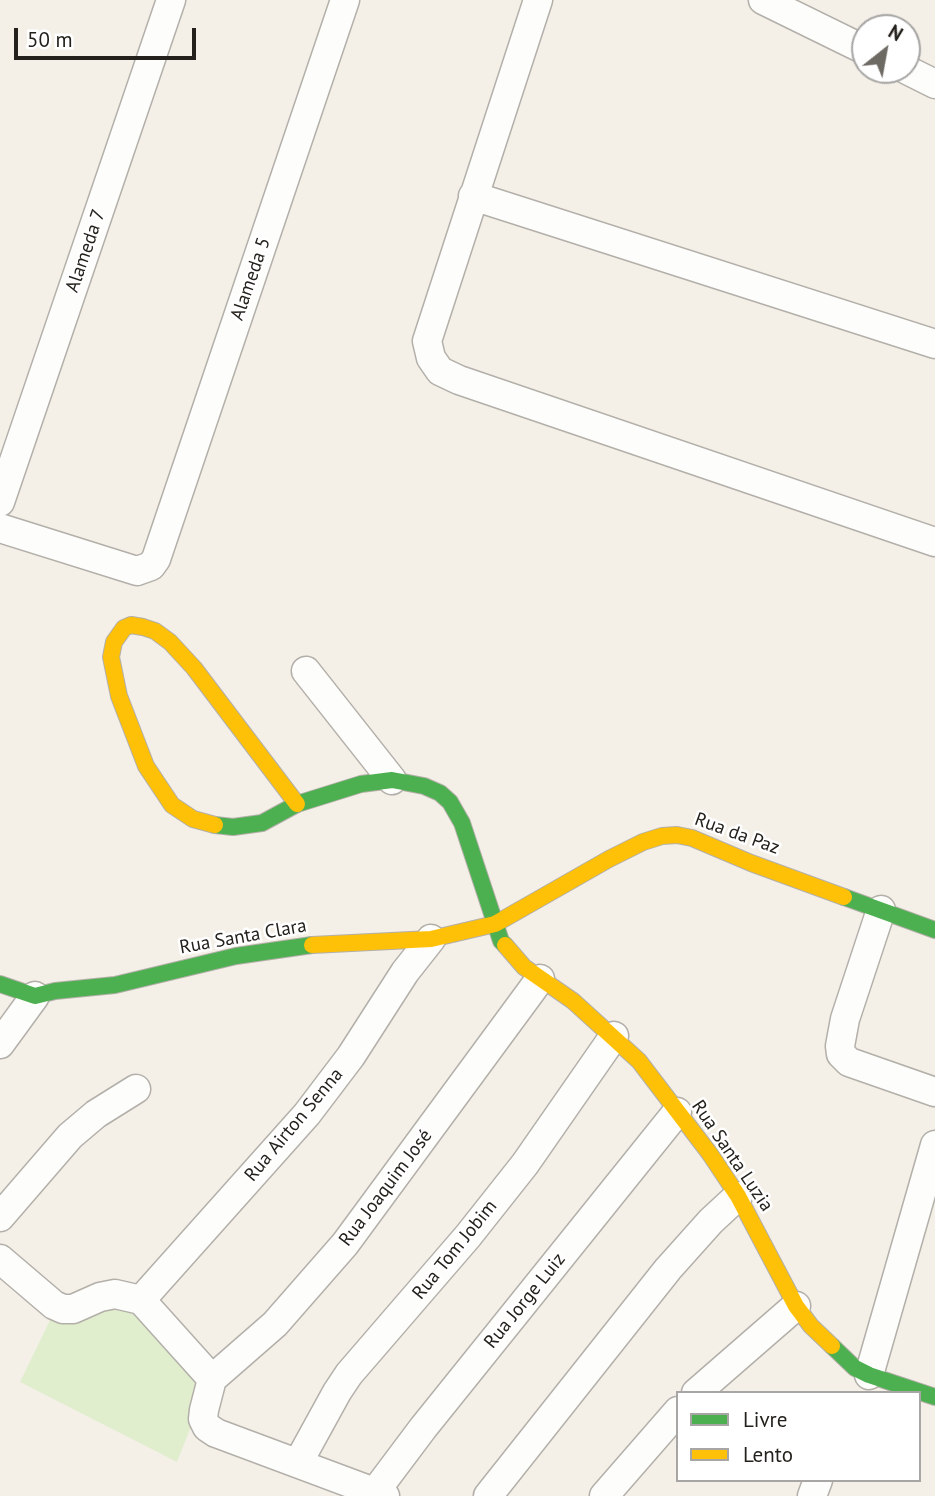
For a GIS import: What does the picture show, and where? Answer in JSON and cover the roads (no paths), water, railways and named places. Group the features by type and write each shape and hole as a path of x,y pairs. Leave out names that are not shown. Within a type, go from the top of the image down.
{"street":[{"name":"Alameda 7","path":"0,502 171,0"},
{"name":"Alameda 5","path":"0,528 137,571 151,566 156,559 345,0"},
{"path":"538,0 427,341 431,358 440,371 458,380 935,542"},
{"path":"763,0 851,43"},
{"path":"473,196 935,344"},
{"name":"Rua Santa Luzia","path":"298,804 194,668 170,642 155,631 131,625 124,628 114,642 111,657 120,696 146,766 172,805 192,819 211,825 233,827 262,823 298,804 361,784 392,780 424,786 440,793 450,802 462,823 501,941 540,979 573,1001 639,1061 710,1154 738,1196 796,1306 857,1379 909,1391"},
{"path":"306,671 392,780"},
{"name":"Rua da Paz","path":"495,924 643,842 677,835 692,838 751,863 935,930"},
{"path":"881,910 845,1019 841,1054 849,1062 935,1092"},
{"name":"Rua Santa Clara","path":"0,984 34,996 55,991 115,985 236,956 296,946 431,939 495,924"},
{"name":"Rua Airton Senna","path":"141,1300 307,1114 351,1056 405,972 431,939"},
{"name":"Rua Joaquim José","path":"212,1379 275,1324 345,1244 540,979"},
{"path":"0,1044 34,996"},
{"name":"Rua Tom Jobim","path":"298,1463 349,1374 483,1217 548,1131 614,1036"},
{"path":"0,1217 70,1136 96,1114 136,1089"},
{"name":"Rua Jorge Luiz","path":"380,1494 423,1428 677,1112"},
{"path":"857,1379 935,1145"},
{"path":"488,1496 668,1269 711,1221 738,1196"},
{"path":"0,1259 54,1305 63,1309 78,1307 114,1294 141,1300 212,1379 203,1419 207,1427 216,1433 298,1463 343,1489 380,1494"},
{"path":"697,1391 796,1306"},
{"path":"604,1496 676,1413"}]}
